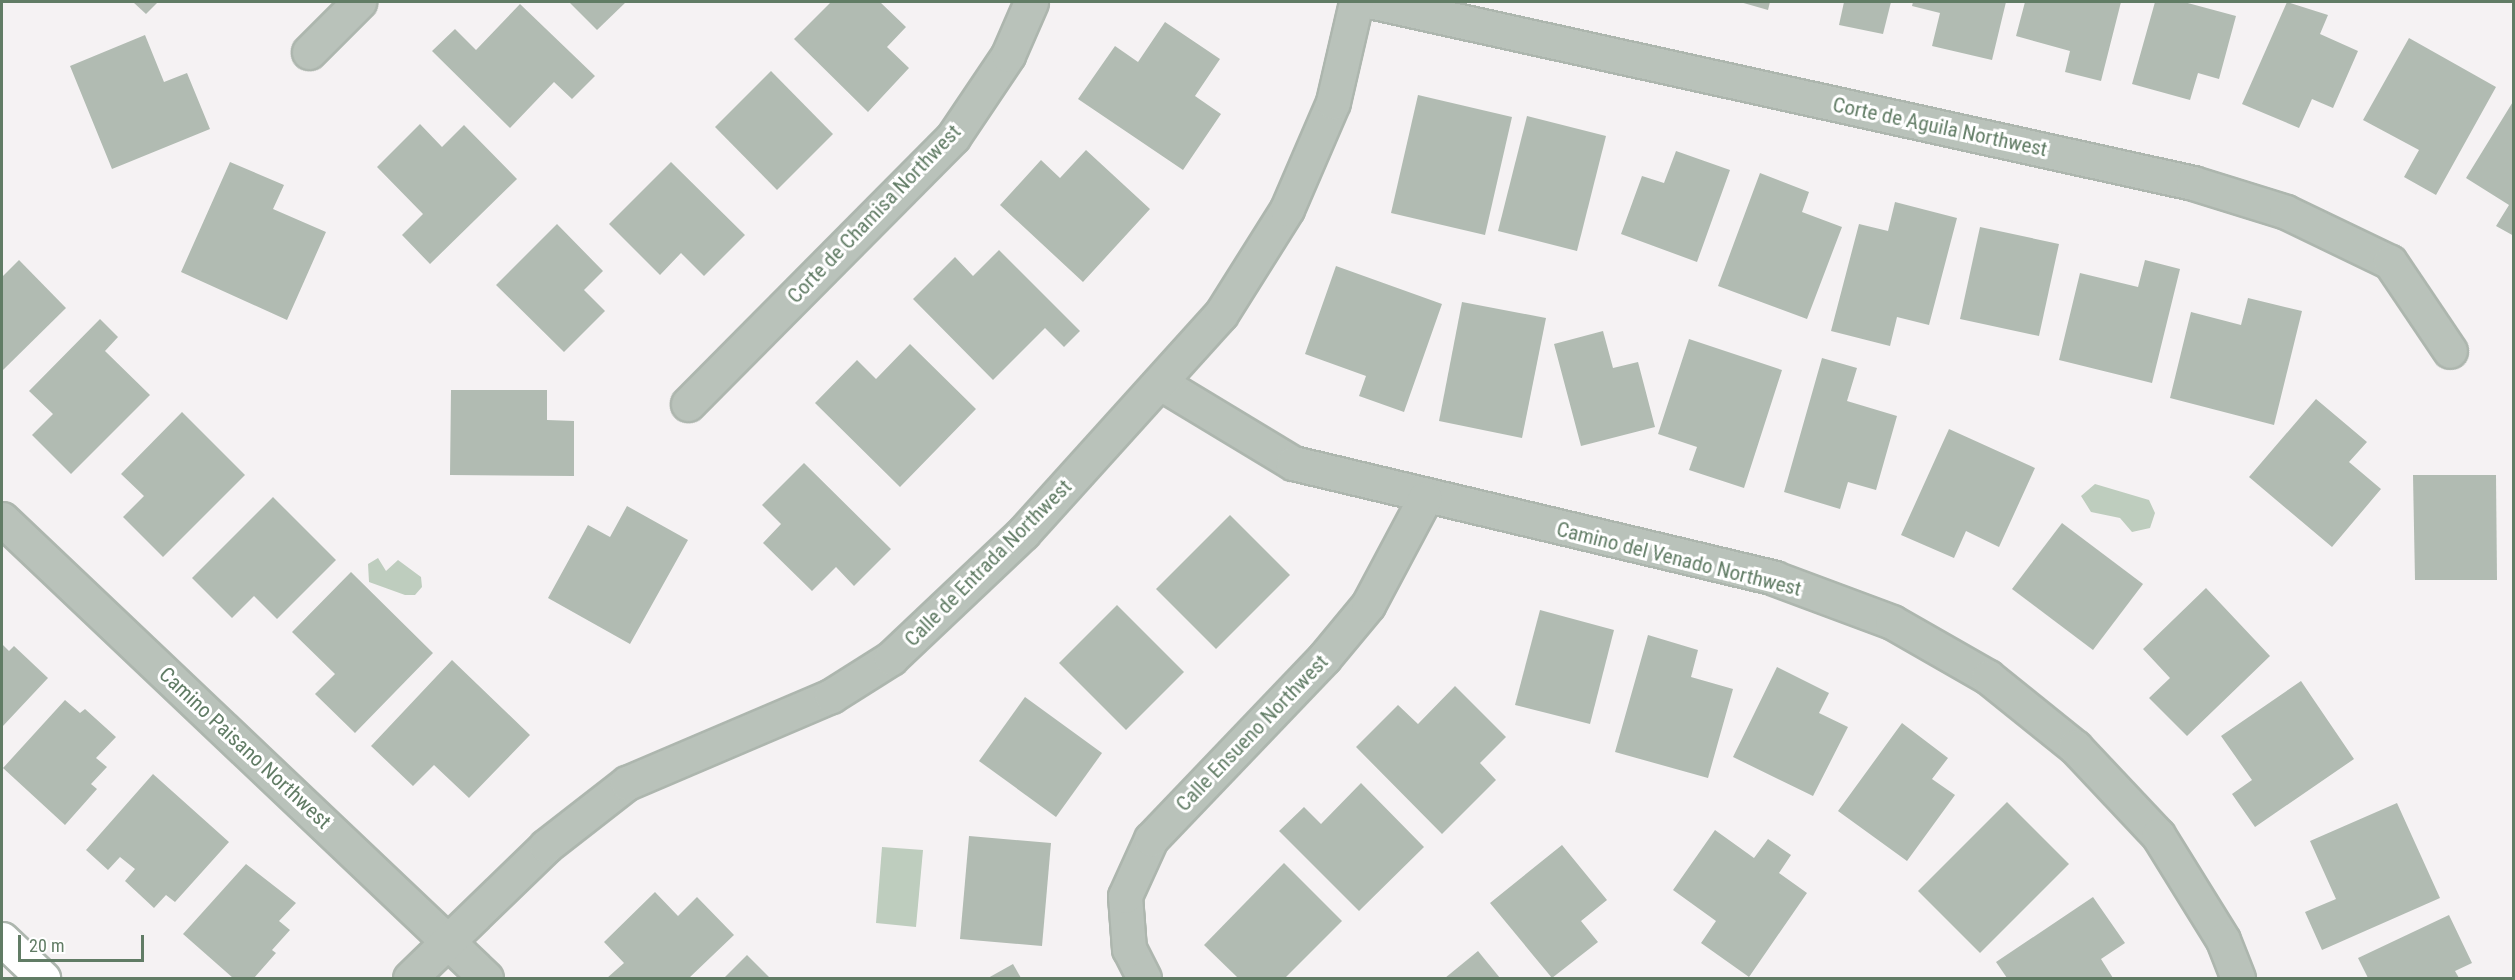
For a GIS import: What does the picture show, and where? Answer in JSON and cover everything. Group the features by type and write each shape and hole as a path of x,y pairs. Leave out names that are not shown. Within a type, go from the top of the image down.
{"main road":[{"path":"2,939 43,978"}],"street":[{"path":"309,52 359,2"},
{"name":"Corte de Chamisa Northwest","path":"688,404 953,137 1008,55 1031,2"},
{"name":"Calle de Entrada Northwest","path":"410,978 546,846 627,783 831,696 891,658 1006,549 1162,384 1221,314 1287,209 1333,102 1356,2"},
{"name":"Corte de Aguila Northwest","path":"1374,2 2193,183 2286,212 2390,262 2450,351"},
{"name":"Camino del Venado Northwest","path":"1162,384 1293,463 1425,498 1774,578 1892,622 1988,677 2075,747 2158,836 2223,940 2238,978"},
{"name":"Calle Ensueno Northwest","path":"1144,978 1129,949 1125,896 1151,839 1324,658 1368,605 1425,498"},
{"name":"Camino Paisano Northwest","path":"2,519 450,941 486,978"}],"shaded area":[{"path":"2095,484 2149,500 2155,513 2150,528 2132,532 2120,518 2091,512 2081,496"},
{"path":"378,558 386,571 398,560 421,577 422,587 415,595 405,595 369,582 368,564"},
{"path":"882,847 923,850 916,927 876,923"}],"building":[{"path":"133,2 158,2 146,14"},
{"path":"569,2 626,2 597,30"},
{"path":"831,2 880,2 906,27 887,47 909,68 868,112 794,39"},
{"path":"1740,2 1770,2 1768,10"},
{"path":"1844,2 1891,2 1883,34 1839,25"},
{"path":"1913,2 2006,2 1992,60 1932,46 1940,13 1912,6"},
{"path":"2025,2 2121,2 2101,81 2065,72 2070,51 2016,36"},
{"path":"2155,2 2184,2 2236,16 2219,79 2198,73 2190,100 2132,84"},
{"path":"2287,2 2328,15 2320,34 2358,51 2333,108 2312,99 2299,128 2242,104"},
{"path":"520,4 595,76 572,99 554,82 510,128 432,51 455,29 476,50"},
{"path":"1165,22 1220,59 1195,96 1221,114 1183,170 1078,99 1115,46 1138,62"},
{"path":"145,35 164,82 187,73 210,129 112,169 70,66"},
{"path":"2409,38 2496,87 2436,195 2404,177 2419,150 2363,120"},
{"path":"771,71 833,134 777,190 715,127"},
{"path":"1418,95 1512,117 1485,235 1391,213"},
{"path":"2514,100 2514,236 2496,226 2509,205 2466,178"},
{"path":"1527,116 1606,136 1577,251 1498,231"},
{"path":"420,124 442,147 464,125 517,179 430,264 402,235 423,214 377,167"},
{"path":"1086,150 1150,209 1083,282 1000,205 1041,160 1060,178"},
{"path":"1676,151 1730,170 1697,262 1621,234 1642,176 1664,183"},
{"path":"230,162 284,185 273,209 326,232 287,320 181,272"},
{"path":"671,162 745,235 704,276 681,253 660,275 609,224"},
{"path":"1760,173 1809,192 1802,212 1842,227 1807,319 1718,286"},
{"path":"1895,202 1957,218 1929,325 1897,317 1890,346 1831,331 1859,224 1888,231"},
{"path":"557,224 603,271 584,290 605,311 564,352 496,285"},
{"path":"1980,227 2059,244 2039,336 1960,319"},
{"path":"999,250 1080,331 1064,347 1045,328 993,380 913,299 955,257 973,276"},
{"path":"19,260 66,308 2,371 2,277"},
{"path":"2145,260 2180,269 2152,383 2059,360 2080,273 2138,287"},
{"path":"1336,266 1442,304 1404,412 1359,396 1366,376 1305,354"},
{"path":"2248,298 2302,311 2274,425 2170,398 2191,312 2241,325"},
{"path":"1462,302 1546,318 1522,438 1439,421"},
{"path":"100,319 118,337 105,351 150,395 71,474 32,435 53,414 29,391"},
{"path":"1603,331 1613,368 1638,362 1655,427 1581,446 1554,344"},
{"path":"1689,339 1782,370 1744,488 1689,470 1697,447 1658,434"},
{"path":"910,344 976,409 900,487 815,403 857,360 876,379"},
{"path":"1822,358 1857,368 1847,401 1897,416 1876,490 1848,482 1840,509 1784,492"},
{"path":"451,390 547,390 547,420 574,421 574,476 450,475"},
{"path":"2316,399 2367,442 2349,462 2381,489 2332,547 2249,477"},
{"path":"182,412 245,475 163,557 123,517 144,496 121,474"},
{"path":"1949,429 2035,468 1999,547 1966,531 1954,558 1901,535"},
{"path":"804,463 891,549 854,586 836,567 812,591 763,543 781,524 762,505"},
{"path":"2413,475 2496,475 2497,580 2415,580"},
{"path":"273,497 336,560 277,619 254,596 232,618 192,578"},
{"path":"627,506 688,540 630,644 548,598 588,525 610,537"},
{"path":"1230,515 1290,575 1216,649 1156,589"},
{"path":"2062,523 2143,584 2093,650 2012,589"},
{"path":"351,572 433,653 355,733 315,694 335,674 292,632"},
{"path":"2206,588 2270,656 2187,736 2149,698 2170,678 2143,649"},
{"path":"1117,605 1184,672 1126,730 1059,663"},
{"path":"1540,610 1614,630 1590,724 1515,705"},
{"path":"1648,635 1698,650 1691,677 1733,689 1708,778 1615,752"},
{"path":"2,644 9,651 14,646 48,678 2,727"},
{"path":"452,660 530,735 469,798 434,765 413,786 371,746"},
{"path":"1777,667 1829,693 1819,713 1848,727 1813,796 1733,757"},
{"path":"2301,681 2354,759 2255,827 2232,794 2252,780 2221,736"},
{"path":"1455,686 1506,737 1480,763 1496,780 1442,834 1356,747 1398,705 1418,724"},
{"path":"1025,697 1102,753 1056,817 979,761"},
{"path":"65,700 80,713 85,709 116,737 96,758 107,767 91,784 97,789 65,825 3,768"},
{"path":"1902,723 1948,758 1932,779 1955,795 1907,861 1838,811"},
{"path":"153,774 229,842 175,902 166,895 154,908 125,881 135,869 120,857 108,870 86,850"},
{"path":"1361,783 1424,847 1359,911 1279,831 1304,807 1321,824"},
{"path":"2007,802 2069,864 1980,953 1918,891"},
{"path":"2397,803 2440,898 2322,950 2305,912 2336,899 2310,841"},
{"path":"1715,830 1754,858 1768,839 1791,855 1779,873 1807,893 1749,977 1701,943 1716,921 1673,890"},
{"path":"969,836 1051,843 1042,946 960,939"},
{"path":"1562,845 1607,900 1581,921 1598,942 1552,978 1490,903"},
{"path":"1284,863 1342,921 1285,978 1238,978 1204,945"},
{"path":"246,864 296,903 279,921 290,930 272,950 276,953 254,978 233,978 183,934"},
{"path":"655,892 678,916 697,897 734,935 689,978 607,978 624,963 604,942"},
{"path":"2093,897 2125,943 2101,959 2113,978 2007,978 1996,962"},
{"path":"2449,915 2472,963 2455,971 2459,978 2368,978 2358,958"},
{"path":"1478,951 1500,978 1445,978"},
{"path":"747,955 770,978 724,978"},
{"path":"1013,964 1021,978 988,978"}]}
